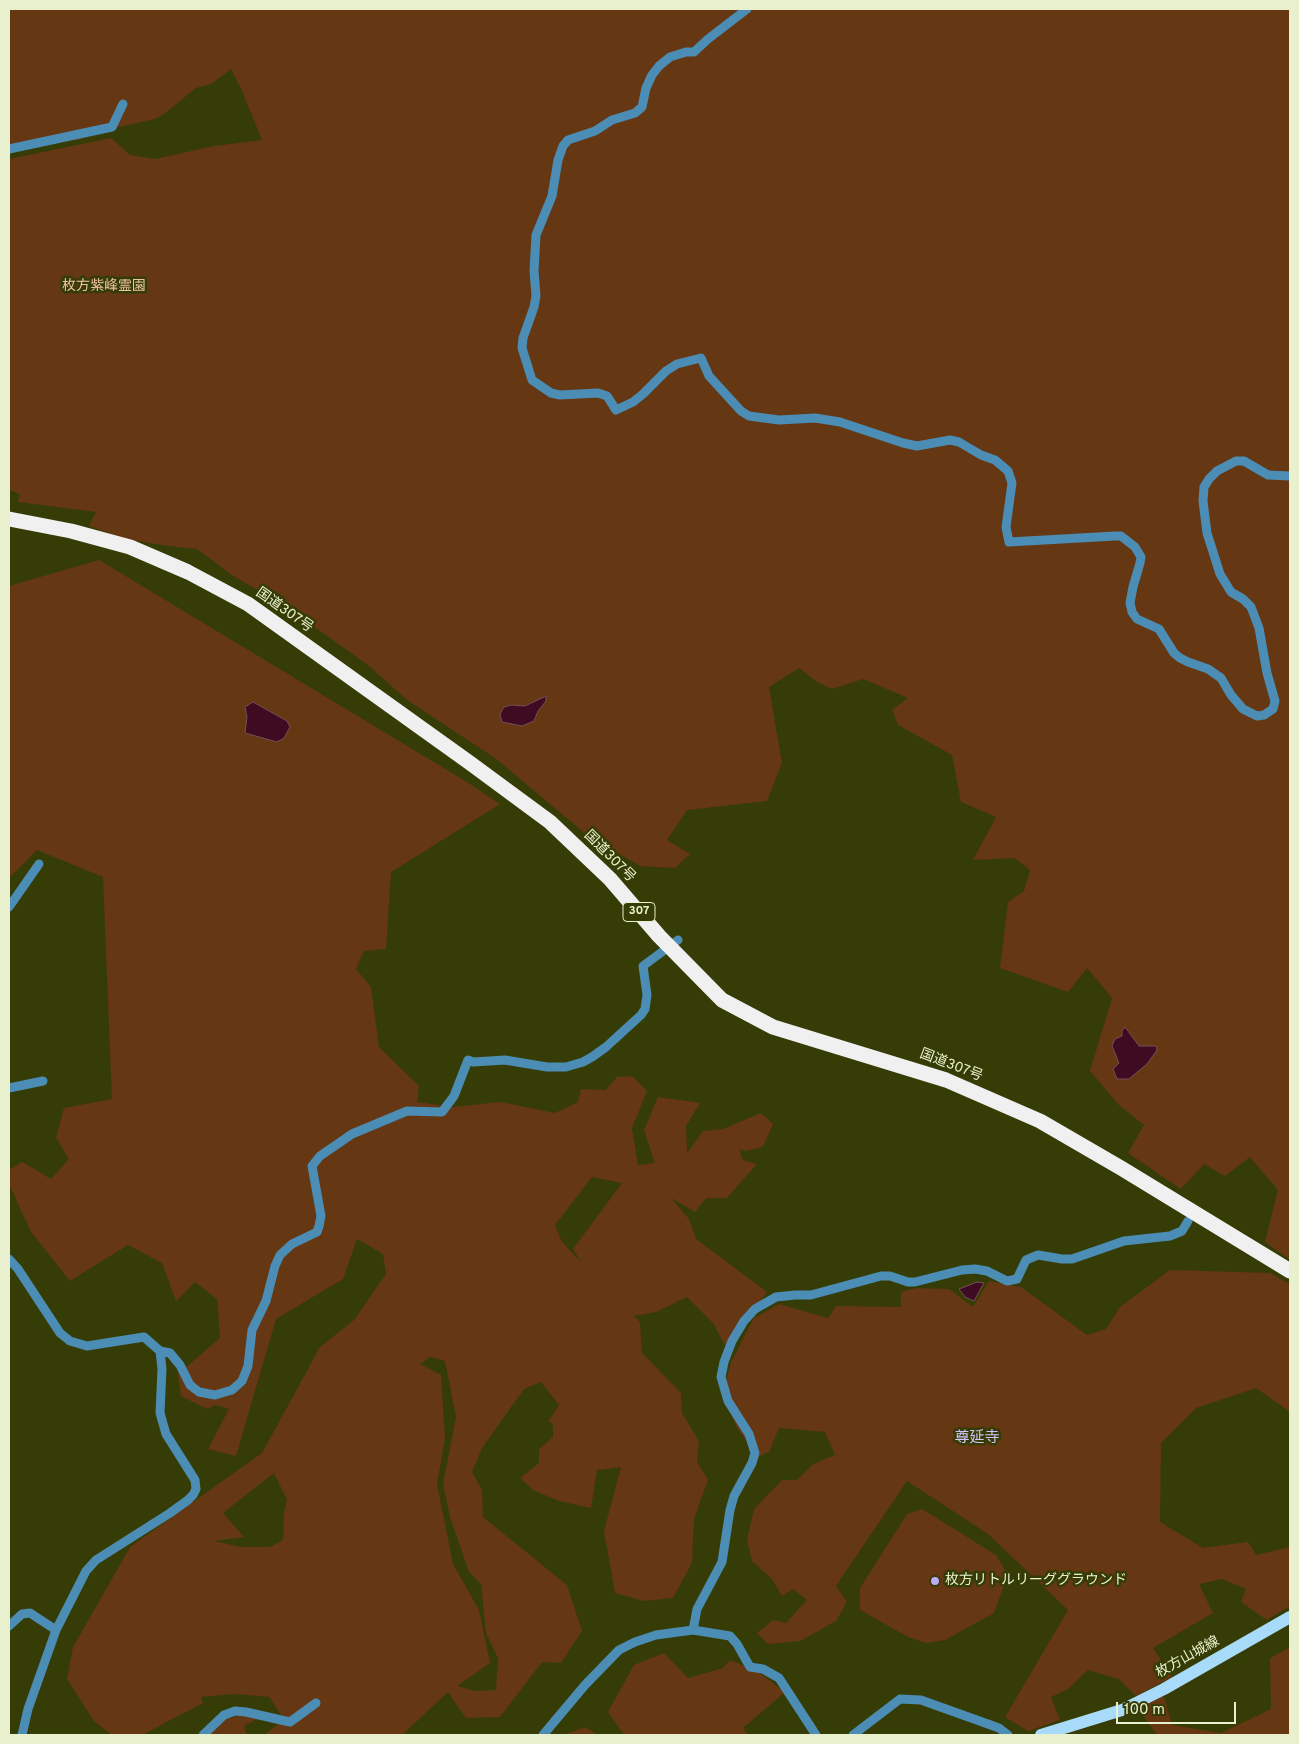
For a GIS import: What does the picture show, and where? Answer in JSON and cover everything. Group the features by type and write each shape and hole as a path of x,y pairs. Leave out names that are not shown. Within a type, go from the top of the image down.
{"highway":[{"name":"国道307号","path":"9,519 71,531 130,547 188,572 248,604 550,822 673,943 722,1000 773,1027 946,1080 1040,1121 1290,1271"}],"main road":[{"name":"枚方山城線","path":"1041,1735 1122,1710 1290,1617"}],"street":[{"path":"747,9 694,52 686,52 670,57 659,66 646,88 642,107 635,112 612,120 595,131 568,140 562,146 552,196 536,235 534,271 536,296 523,338 522,348 532,380 551,393 560,395 598,393 606,396 616,410 633,402 666,371 677,364 700,358 709,376 741,411 749,416 779,420 815,418 840,422 918,446 950,440 959,442 981,455 995,460 1008,471 1012,482 1006,527 1010,542 1120,536 1135,547 1141,556 1130,603 1132,612 1137,618 1159,629 1174,654 1208,669 1221,678 1231,695 1243,709 1257,716 1264,715 1273,709 1275,701 1267,673 1259,628 1251,607 1243,599 1231,592 1220,574 1207,533 1203,502 1204,487 1217,471 1236,461 1244,461 1268,475 1290,476"},
{"path":"9,149 112,127 122,104"},
{"path":"9,907 39,864"},
{"path":"9,1259 18,1269 60,1333 70,1341 87,1346 144,1337 160,1351 170,1353 180,1365 190,1385 199,1392 215,1395 232,1390 242,1381 248,1366 252,1330 266,1300 275,1266 280,1255 292,1244 317,1232 321,1216 312,1166 320,1156 352,1134 408,1111 442,1112 454,1096 468,1060 473,1062 505,1060 547,1067 566,1067 592,1057 606,1047 641,1015 645,1009 646,995 643,966 673,943"},
{"path":"9,1088 43,1081"},
{"path":"693,1630 697,1608 722,1562 734,1496 752,1463 755,1452 750,1434 728,1401 721,1377 724,1362 732,1341 744,1321 755,1309 776,1296 811,1295 881,1276 890,1276 908,1282 915,1282 962,1270 975,1269 987,1271 1007,1280 1017,1279 1026,1260 1038,1255 1072,1259 1124,1241 1170,1236 1182,1231 1188,1221"},
{"path":"22,1735 28,1709 56,1630 86,1572 96,1560 170,1513 194,1495 196,1489 195,1480 166,1434 160,1413 162,1369 160,1351"},
{"path":"9,1626 22,1614 30,1613 56,1630"},
{"path":"543,1735 552,1727 585,1684 619,1650 634,1642 656,1635 693,1630 730,1636 750,1666 763,1669 779,1678 816,1735"},
{"path":"853,1735 900,1698 921,1700 999,1728 1008,1735"},
{"path":"203,1735 224,1715 235,1711 290,1722 316,1703"}],"green space":[{"name":"枚方紫峰霊園","path":"9,9 1290,9 1290,1260 1265,1242 1278,1190 1250,1157 1225,1176 1204,1164 1181,1189 1128,1153 1144,1125 1119,1105 1090,1071 1112,998 1087,968 1068,992 1000,968 1008,902 1024,891 1030,870 1015,858 973,860 996,817 961,802 952,755 898,725 892,710 908,698 863,679 832,689 817,682 799,668 769,687 782,763 767,801 687,810 667,840 690,854 675,868 640,866 587,835 495,758 407,700 368,665 289,609 232,575 197,549 126,539 89,526 96,512 18,502 20,494 9,490 9,159 111,138 130,155 155,159 214,146 262,140 231,69 211,84 196,88 155,119 119,127 78,140 35,140 9,146"},
{"path":"99,560 467,782 500,804 391,872 386,949 364,951 356,969 371,987 379,1047 419,1086 417,1102 453,1107 500,1102 555,1113 578,1102 581,1089 606,1090 617,1077 632,1076 647,1091 632,1128 638,1165 655,1163 644,1130 658,1097 700,1103 686,1126 687,1153 703,1131 723,1129 761,1113 773,1124 763,1147 746,1151 739,1149 743,1160 757,1164 727,1198 706,1198 695,1212 671,1198 689,1219 696,1239 767,1292 727,1349 713,1323 687,1297 656,1312 634,1316 640,1322 642,1353 681,1393 682,1413 699,1441 697,1462 708,1480 694,1519 692,1563 673,1598 644,1601 615,1593 604,1531 621,1467 597,1470 591,1508 559,1501 533,1490 520,1478 539,1463 539,1449 553,1437 553,1423 548,1422 559,1405 541,1382 524,1389 482,1448 472,1472 482,1490 483,1517 567,1585 582,1631 561,1663 542,1662 500,1717 466,1718 448,1692 402,1735 264,1735 284,1719 269,1697 235,1694 201,1697 203,1703 142,1735 112,1735 94,1721 67,1679 73,1647 130,1547 262,1453 320,1347 354,1320 386,1274 383,1254 357,1239 343,1279 276,1319 236,1456 208,1449 229,1409 215,1405 207,1409 181,1396 178,1374 220,1338 217,1299 195,1282 176,1301 162,1263 128,1245 70,1281 31,1232 9,1184 9,1170 22,1162 51,1179 69,1159 56,1138 64,1108 112,1099 103,877 37,850 9,878 9,586","holes":["592,1177 622,1183 573,1249 582,1263 562,1242 555,1225","430,1357 445,1361 456,1417 443,1484 450,1517 469,1572 481,1584 486,1633 498,1658 496,1690 474,1691 457,1686 490,1663 479,1610 453,1564 437,1484 445,1438 441,1375 420,1364","274,1473 287,1500 284,1513 283,1540 270,1547 241,1547 214,1541 244,1537 223,1513"]},
{"path":"1170,1270 1270,1273 1290,1284 1290,1412 1256,1388 1196,1408 1161,1443 1160,1522 1203,1548 1248,1542 1256,1555 1290,1547 1290,1606 1267,1620 1241,1602 1246,1589 1222,1579 1199,1584 1213,1613 1153,1648 1172,1677 1136,1696 1119,1679 1088,1670 1068,1689 1051,1697 1060,1720 1028,1731 1005,1717 1068,1610 988,1534 907,1481 836,1586 847,1602 836,1621 800,1641 768,1644 757,1633 773,1620 786,1623 807,1600 793,1589 782,1596 772,1579 752,1561 747,1540 754,1509 782,1480 797,1480 813,1464 835,1455 825,1432 779,1428 769,1452 758,1457 737,1428 722,1395 731,1362 754,1318 779,1304 828,1318 836,1306 901,1307 901,1292 916,1288 949,1289 973,1307 989,1281 1021,1287 1087,1335 1106,1329 1120,1307"},
{"name":"枚方リトルリーググラウンド","path":"922,1509 996,1555 1008,1575 994,1613 945,1640 926,1643 908,1637 860,1610 860,1588 907,1514"},
{"path":"1290,1647 1290,1735 1157,1735 1137,1707 1163,1694 1172,1725 1221,1733 1271,1709 1270,1658"},
{"path":"664,1653 688,1678 723,1668 730,1660 757,1671 785,1692 743,1728 748,1735 624,1735 608,1712 634,1665"},
{"path":"245,1714 257,1719 244,1726 247,1735 204,1735 214,1722"},
{"path":"585,1727 598,1735 565,1735 569,1733"}],"shaded area":[{"path":"546,696 546,701 538,711 534,721 522,726 502,722 500,714 504,707 511,705 525,706"},
{"path":"253,702 287,721 290,727 284,738 277,742 245,733 247,717 245,707"},
{"path":"1125,1027 1139,1046 1156,1046 1157,1050 1147,1064 1129,1079 1117,1079 1113,1069 1119,1063 1112,1046 1115,1039 1122,1036 1122,1031"},
{"path":"977,1282 984,1283 974,1301 965,1297 959,1289"}],"place":[{"name":"枚方リトルリーググラウンド","path":"935,1581"}],"district":[{"name":"尊延寺","path":"977,1439"}]}
